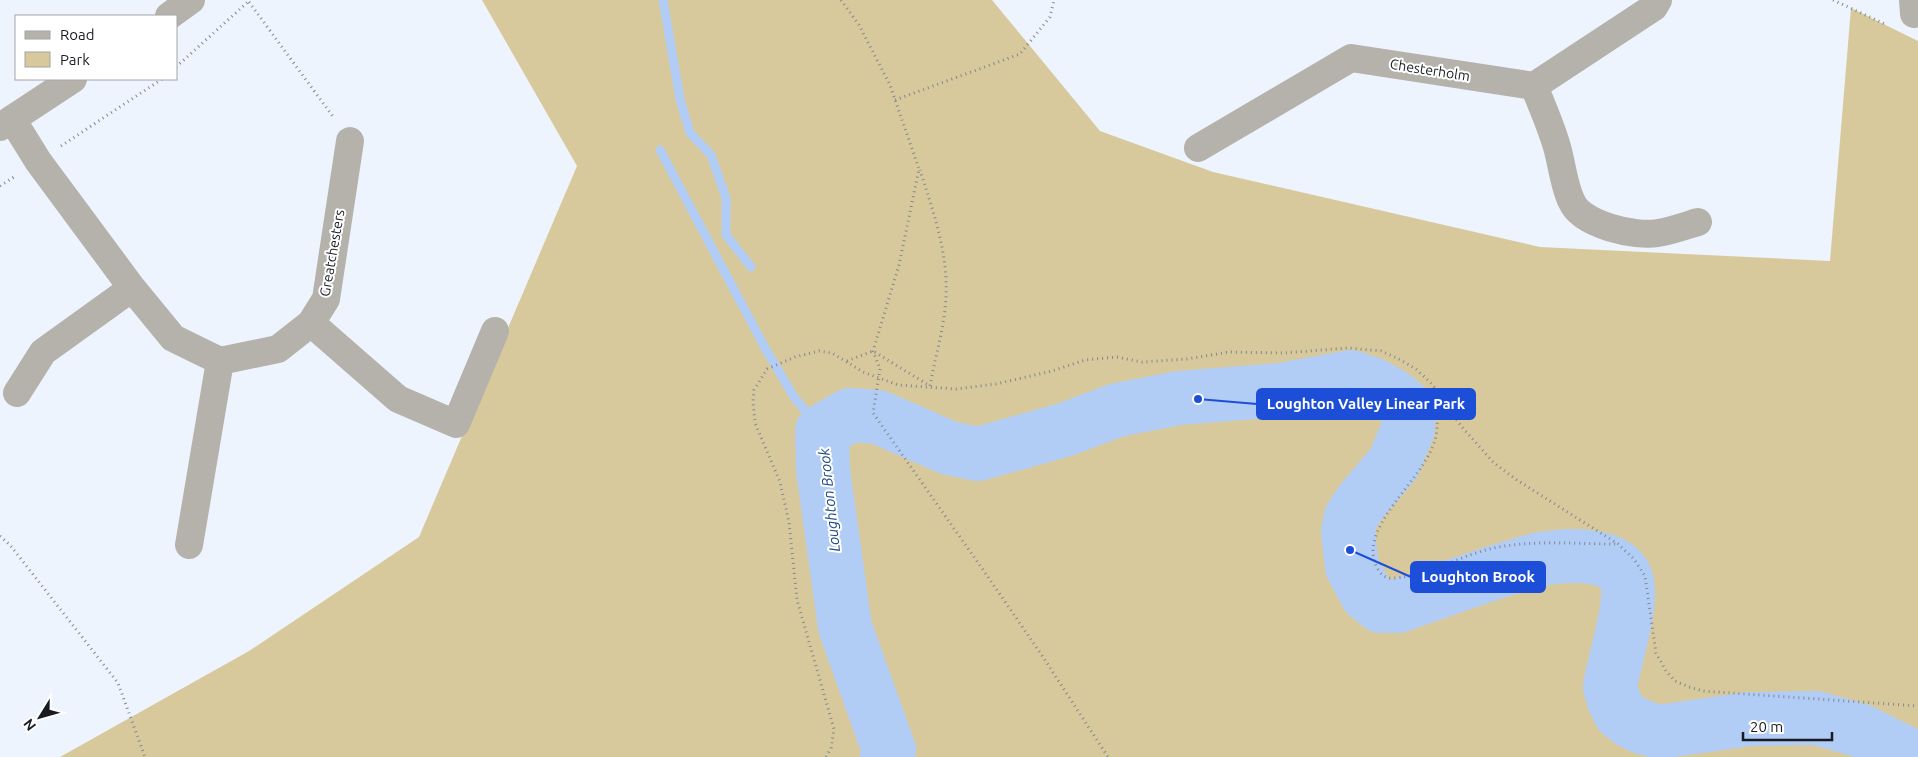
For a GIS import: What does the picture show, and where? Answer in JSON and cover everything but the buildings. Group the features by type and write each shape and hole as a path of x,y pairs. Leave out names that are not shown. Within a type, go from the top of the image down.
{"street":[{"path":"170,15 191,0"},
{"path":"1658,0 1654,7 1534,86 1557,146 1572,203 1580,214 1599,224 1637,233 1656,234 1698,222"},
{"name":"Chesterholm","path":"1198,148 1351,58 1534,86"},
{"path":"72,80 6,123 38,161 132,288 173,338 220,362 190,545"},
{"name":"Greatchesters","path":"220,362 278,349 312,324 326,299 350,141"},
{"path":"17,393 43,352 132,288"},
{"path":"312,324 398,400 456,424 495,331"}],"path":[{"path":"842,0 860,25 890,85 938,226 946,266 945,306 930,386"},
{"path":"895,100 1020,54 1050,17 1054,0"},
{"path":"1833,0 1890,27"},
{"path":"178,65 250,1 350,141"},
{"path":"0,186 160,80"},
{"path":"920,169 899,264 873,351 880,369 873,413 1041,654 1108,757"},
{"path":"826,757 831,748 834,729 797,600 789,522 780,482 755,423 753,402 754,390 767,369 795,357 819,351 832,354 847,361 863,372 898,384 956,389 996,384 1085,360 1118,357 1142,362 1187,359 1230,352 1283,353 1348,348 1381,351 1416,369 1432,384 1461,426 1494,463 1517,480 1618,544 1634,560 1645,576 1656,653 1666,671 1675,681 1703,690 1918,706"},
{"path":"847,361 873,351"},
{"path":"873,351 930,386"},
{"path":"1432,384 1438,414 1436,438 1427,458 1409,487 1387,512 1379,529 1373,548 1373,559 1376,568 1383,576 1390,579 1412,576 1497,547 1532,543 1618,544"},
{"path":"0,536 10,546 118,683 145,757"}],"green space":[{"path":"482,0 992,0 1100,131 1213,172 1540,247 1830,261 1851,8 1918,41 1918,757 60,757 249,651 419,537 577,166"}],"waterway":[{"path":"663,0 680,99 690,133 711,155 726,198 726,235 751,267"},
{"path":"660,150 765,348 794,397 822,431"},
{"name":"Loughton Brook","path":"887,757 889,750 845,627 823,470 822,431 850,415 878,417 949,448 978,454 1064,430 1117,410 1179,398 1280,390 1351,377 1374,385 1392,395 1402,403 1409,413 1408,429 1394,463 1361,502 1351,517 1348,532 1352,567 1367,595 1381,606 1398,606 1486,575 1536,560 1574,556 1601,559 1613,564 1622,571 1627,582 1628,592 1625,619 1610,687 1620,713 1630,721 1659,732 1749,719 1816,718 1859,730 1913,757"}],"place":[{"name":"Loughton Valley Linear Park","path":"1198,399"},
{"name":"Loughton Brook","path":"1350,550"}]}
